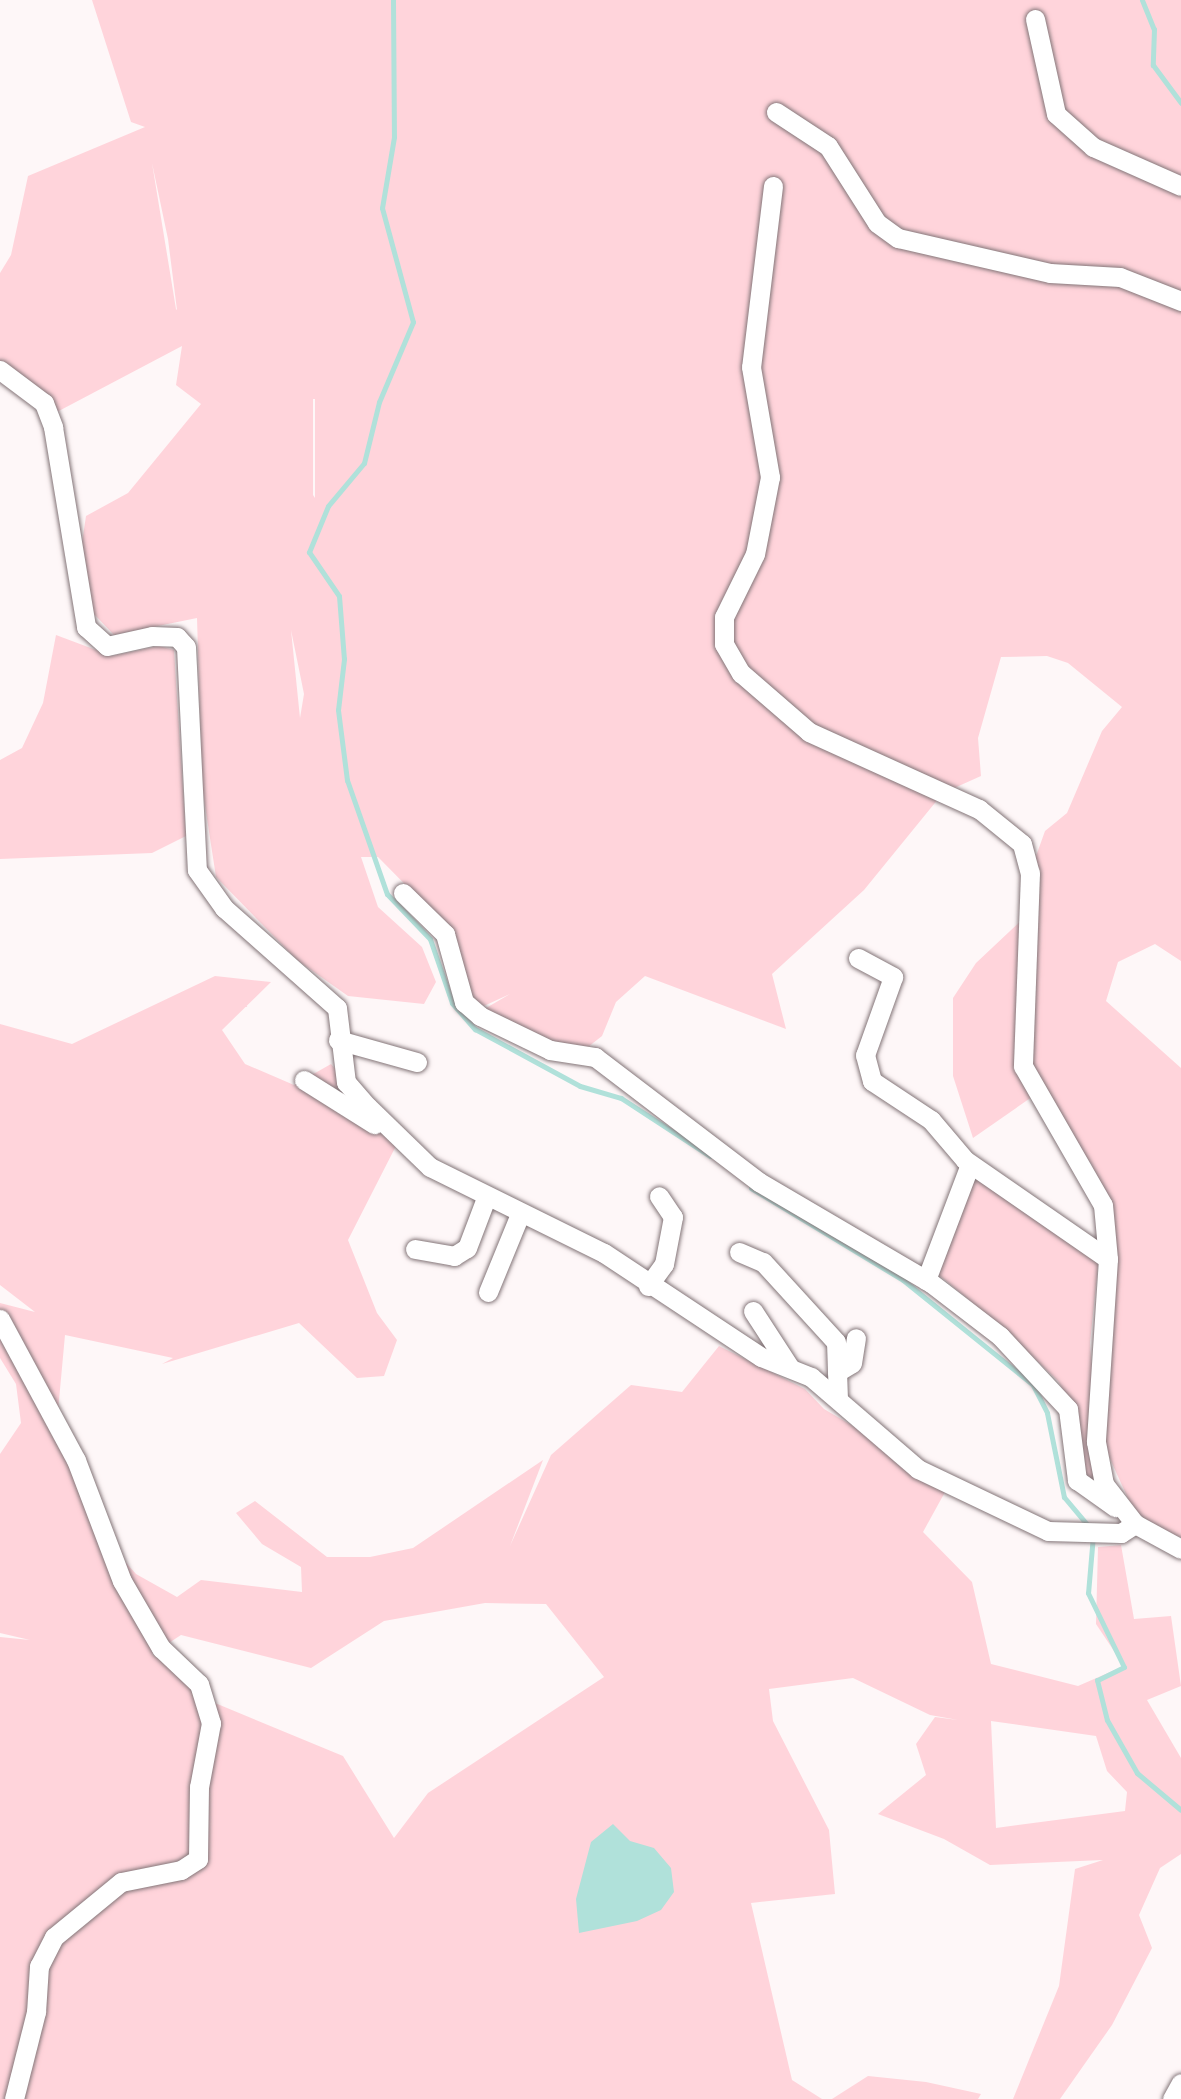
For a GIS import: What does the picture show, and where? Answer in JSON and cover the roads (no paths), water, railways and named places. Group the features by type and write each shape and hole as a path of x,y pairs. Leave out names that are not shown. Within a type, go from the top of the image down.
{"street":[{"path":"1035,19 1056,114 1093,147 1181,186"},
{"path":"776,112 828,145 877,223 898,238 1050,273 1120,277 1181,301"},
{"path":"773,186 751,367 770,477 755,554 724,617 724,644 741,673 809,732 979,808 1022,844 1030,873 1023,1066 1095,1182 1108,1259 1096,1443 1104,1484 1119,1510"},
{"path":"0,370 44,403 53,427 86,627 107,646 152,636 177,637 186,647 197,870 224,908 337,1007 338,1040 346,1082 405,1143 430,1167 486,1198 604,1253 648,1286 790,1368 838,1399 918,1469 1048,1531 1121,1533 1135,1524"},
{"path":"403,893 445,934 464,1002 480,1016 550,1050 596,1057 759,1182 926,1280 1052,1385 1068,1409 1077,1480 1135,1524 1181,1549"},
{"path":"858,958 893,977 864,1055 872,1081 931,1120 970,1164 1108,1259"},
{"path":"338,1040 417,1062"},
{"path":"304,1080 405,1143"},
{"path":"926,1280 970,1164"},
{"path":"648,1286 664,1264 673,1217 659,1196"},
{"path":"415,1249 454,1255 467,1248 486,1198"},
{"path":"488,1292 520,1214"},
{"path":"739,1252 763,1262 836,1342 838,1399"},
{"path":"753,1311 790,1368"},
{"path":"0,1319 76,1460 122,1581 160,1648 199,1684 211,1723 199,1787 198,1859 181,1870 121,1882 54,1937 39,1966 36,2012 14,2099"},
{"path":"837,1372 852,1363 856,1338"},
{"path":"1172,2099 1181,2082"}],"water":[{"path":"613,1824 630,1841 654,1848 671,1868 674,1892 661,1910 637,1921 579,1933 576,1899 591,1842"}],"waterway":[{"path":"393,0 394,137 382,208 413,322 379,402 364,463 328,506 309,552 339,596 344,659 338,710 347,780 387,894 430,939 452,1003 475,1029 580,1086 621,1098 710,1156"},
{"path":"1142,0 1154,29 1153,65 1181,103"},
{"path":"751,1188 903,1280 1033,1385 1047,1413 1064,1497 1089,1527"},
{"path":"1093,1535 1088,1593 1124,1667 1097,1680 1107,1720 1137,1773 1181,1810"}]}
